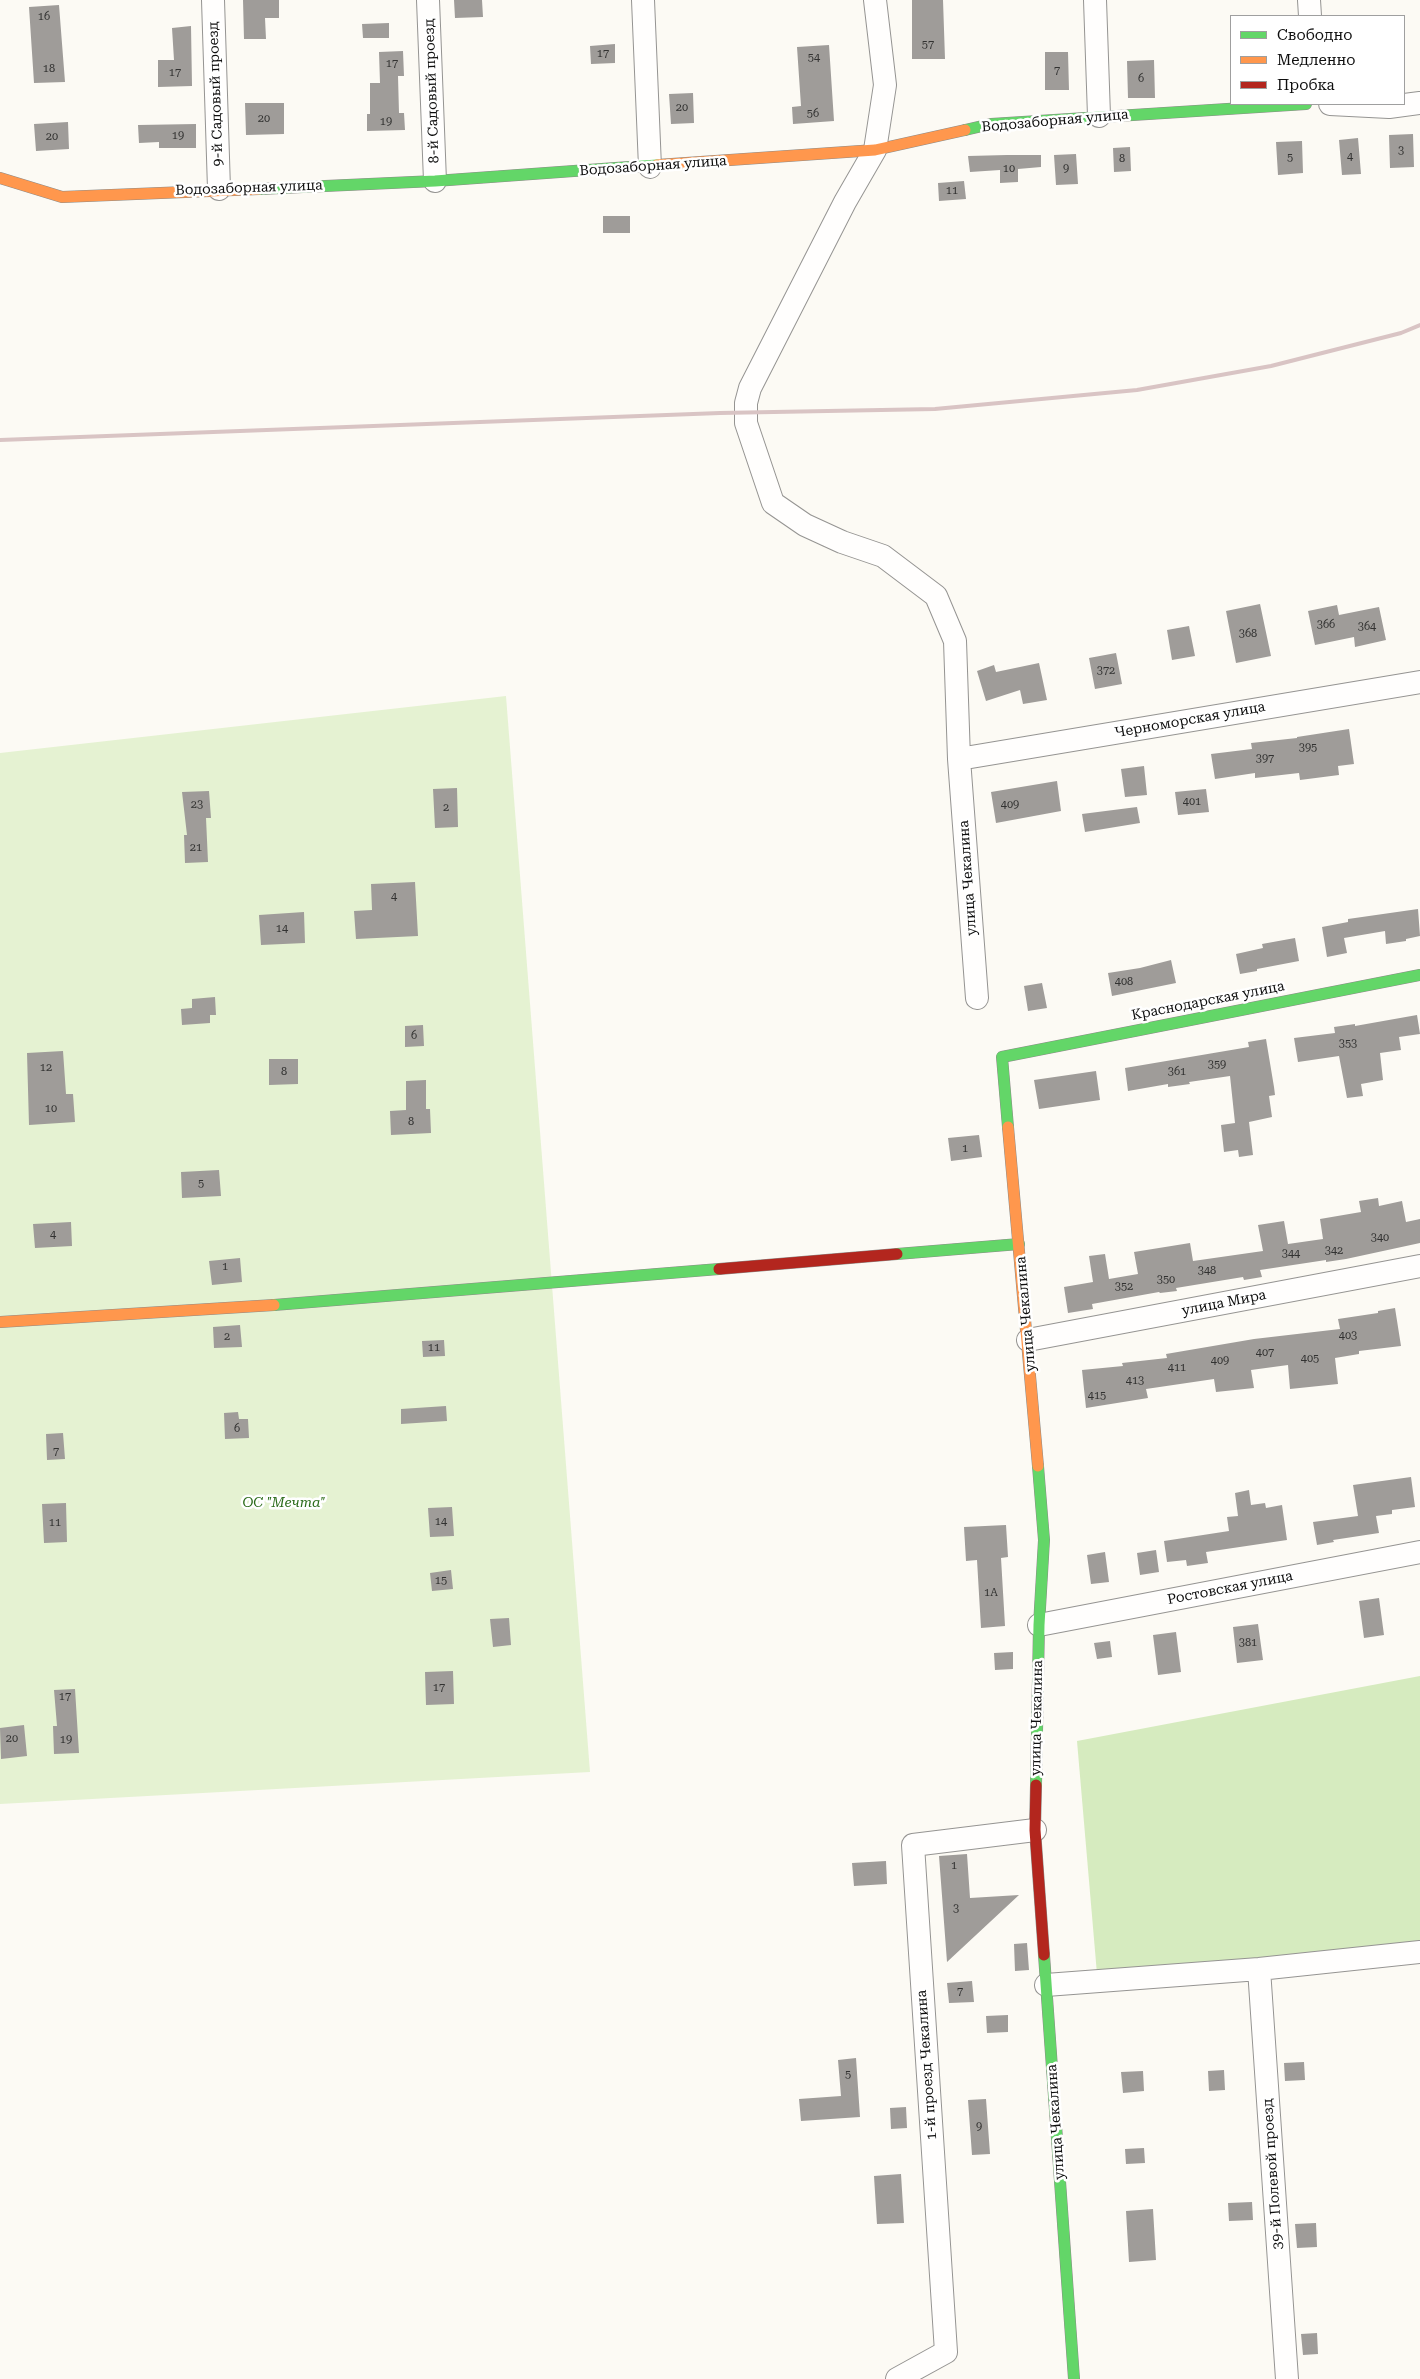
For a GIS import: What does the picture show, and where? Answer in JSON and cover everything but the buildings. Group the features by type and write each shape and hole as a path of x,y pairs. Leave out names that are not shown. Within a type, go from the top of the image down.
{"street":[{"name":"9-й Садовый проезд","path":"213,0 220,189"},
{"name":"8-й Садовый проезд","path":"428,0 435,182"},
{"path":"643,0 650,167"},
{"path":"875,0 885,84 875,150"},
{"path":"1095,0 1099,116"},
{"path":"1309,0 1310,15"},
{"path":"1405,105 1420,103"},
{"name":"Водозаборная улица","path":"0,178 62,197 220,189 435,182 875,150 991,124 1289,105"},
{"path":"1350,105 1389,107 1404,105"},
{"name":"улица Чекалина","path":"875,150 845,202 750,388 746,403 746,423 773,503 805,525 842,542 883,556 936,596 955,641 959,759 977,998"},
{"name":"Черноморская улица","path":"959,759 1420,682"},
{"name":"Краснодарская улица","path":"1002,1057 1420,976"},
{"name":"улица Чекалина","path":"1002,1057 1044,1540 1039,1625 1034,1830 1074,2379"},
{"path":"0,1322 261,1306 1019,1244"},
{"name":"улица Мира","path":"1028,1340 1420,1266"},
{"name":"Ростовская улица","path":"1039,1625 1420,1552"},
{"name":"1-й проезд Чекалина","path":"897,2379 946,2352 913,1845 1034,1830"},
{"path":"1046,1985 1259,1969 1420,1952"},
{"name":"39-й Полевой проезд","path":"1259,1969 1286,2379"}],"green space":[{"name":"ОС \"Мечта\"","path":"506,696 590,1772 0,1804 0,753"},
{"path":"1420,1676 1420,1942 1097,1974 1077,1741"}],"railway":[{"path":"0,440 720,413 935,409 1137,390 1271,366 1401,333 1420,325"}],"traffic: fast":[{"path":"965,130 991,124 1290,105"},
{"path":"259,189 435,181 657,165"},
{"path":"1008,1127 1002,1057 1420,975"},
{"path":"897,1254 1019,1244"},
{"path":"274,1305 719,1269"},
{"path":"1036,1785 1039,1625 1044,1540 1038,1466"},
{"path":"1044,1955 1074,2379"}],"traffic: slow":[{"path":"657,165 875,150 965,130"},
{"path":"0,178 62,197 259,189"},
{"path":"1008,1127 1038,1466"},
{"path":"0,1322 274,1305"}],"traffic: jam":[{"path":"719,1269 897,1254"},
{"path":"1036,1785 1035,1830 1044,1955"}]}
